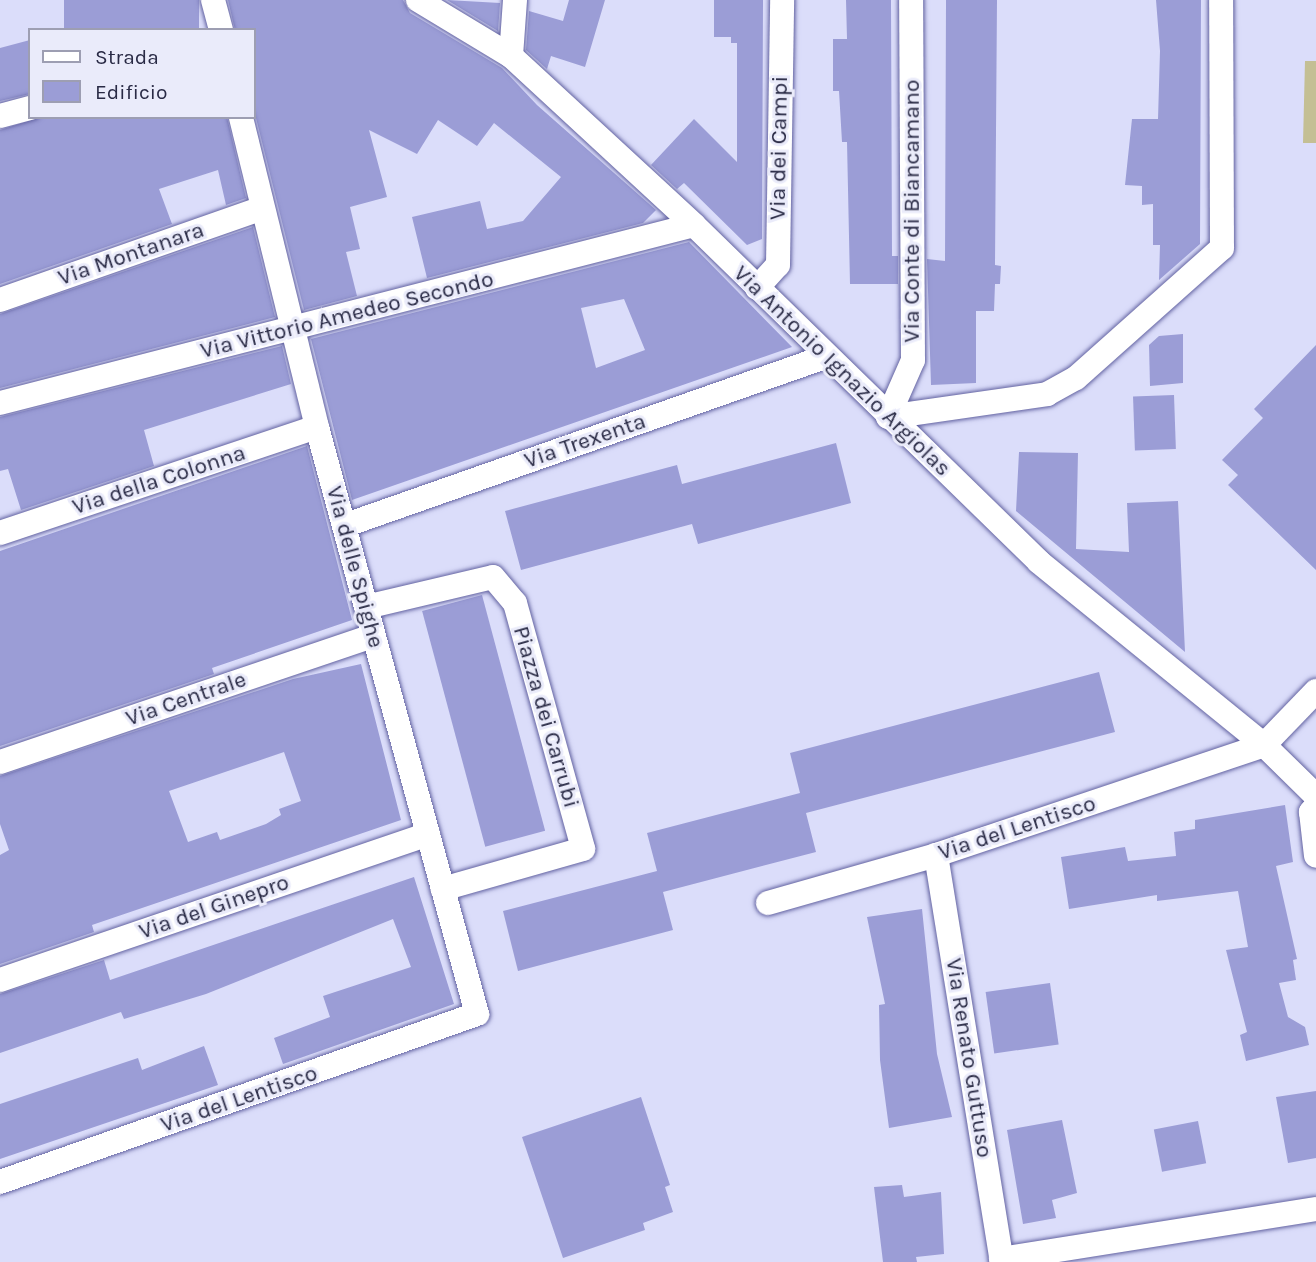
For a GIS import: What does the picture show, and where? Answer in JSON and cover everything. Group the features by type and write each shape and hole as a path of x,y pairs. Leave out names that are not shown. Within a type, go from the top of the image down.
{"street":[{"path":"214,0 221,28"},
{"name":"Via Antonio Ignazio Argiolas","path":"418,0 511,56 694,225 825,357 1038,562 1264,745 1316,796"},
{"path":"511,56 515,0"},
{"name":"Via dei Campi","path":"757,288 778,265 782,0"},
{"name":"Via Conte di Biancamano","path":"888,417 913,360 911,0"},
{"path":"888,417 1047,394 1076,378 1222,248 1221,0"},
{"path":"0,116 28,109"},
{"name":"Via delle Spighe","path":"241,119 317,427 346,525 373,636 477,1014"},
{"name":"Via Montanara","path":"0,300 262,208"},
{"name":"Via Vittorio Amedeo Secondo","path":"0,403 694,225"},
{"name":"Via Trexenta","path":"346,525 825,357"},
{"name":"Via della Colonna","path":"0,533 317,427"},
{"name":"Piazza dei Carrubi","path":"366,607 493,577 514,603 580,836 583,849 443,889"},
{"name":"Via Centrale","path":"0,762 373,636"},
{"path":"1264,745 1316,691"},
{"name":"Via del Lentisco","path":"768,903 936,855 1264,745"},
{"path":"1316,806 1311,811 1316,856"},
{"name":"Via del Ginepro","path":"0,980 428,834"},
{"name":"Via Renato Guttuso","path":"936,855 1002,1260"},
{"name":"Via del Lentisco","path":"0,1182 477,1014"},
{"path":"1002,1260 1316,1209"}],"shaded area":[{"path":"1305,61 1316,61 1316,143 1303,143"}],"building":[{"path":"64,0 199,0 199,28 64,28"},
{"path":"228,0 403,0 410,13 502,68 537,105 656,210 643,223 427,278 412,217 480,201 487,229 523,221 561,177 494,123 477,146 438,120 417,154 369,130 387,197 350,207 360,249 346,252 357,296 304,310 256,118 256,28 235,28"},
{"path":"447,0 500,3 498,31"},
{"path":"569,0 605,0 585,67 551,56 547,69 526,50 529,11 563,21"},
{"path":"714,0 763,0 762,239 747,245 684,183 677,189 651,165 694,119 737,162 737,43 731,43 731,37 714,37"},
{"path":"846,0 891,0 892,256 898,256 898,284 850,284 847,142 842,142 839,91 833,91 833,39 847,39"},
{"path":"946,0 997,0 995,265 1001,266 1000,284 995,284 994,311 976,311 976,383 931,385 927,259 945,261"},
{"path":"1156,0 1201,0 1200,244 1159,280 1160,245 1153,245 1153,204 1142,205 1142,186 1125,185 1132,119 1158,119 1160,51"},
{"path":"28,41 28,94 0,101 0,48"},
{"path":"35,119 227,119 246,198 226,205 218,170 159,189 172,224 0,284 0,130"},
{"path":"253,227 275,317 0,388 0,314"},
{"path":"689,242 792,347 352,500 311,339","holes":["624,299 645,350 596,368 581,308"]},
{"path":"1183,334 1183,383 1150,386 1149,345 1159,336"},
{"path":"1316,345 1316,570 1228,485 1238,475 1222,460 1263,418 1254,409"},
{"path":"282,346 291,384 144,430 154,466 21,510 8,469 0,471 0,417"},
{"path":"1174,395 1176,449 1135,450 1133,396"},
{"path":"836,443 851,503 698,544 692,524 521,570 505,511 677,465 682,484"},
{"path":"307,446 352,620 212,668 214,674 0,746 0,551"},
{"path":"1019,452 1078,453 1076,549 1129,552 1127,503 1178,501 1185,652 1016,511"},
{"path":"482,595 545,831 485,847 422,611"},
{"path":"361,664 401,820 92,925 94,932 0,964 0,855 9,850 0,824 0,776 293,679","holes":["284,752 301,801 279,809 281,815 266,824 220,840 217,832 188,842 169,791"]},
{"path":"1099,672 1115,732 806,813 816,852 663,892 673,930 518,971 503,911 657,871 647,833 800,793 790,753"},
{"path":"1285,805 1293,862 1276,866 1297,959 1293,960 1296,980 1279,983 1288,1017 1305,1027 1309,1045 1246,1061 1240,1035 1247,1032 1226,950 1248,947 1238,891 1157,901 1157,895 1069,909 1061,857 1125,847 1128,861 1176,856 1174,832 1195,829 1195,820"},
{"path":"414,877 454,1004 283,1064 274,1038 330,1017 323,996 411,967 393,919 206,994 124,1019 121,1012 0,1053 0,994 104,960 110,980"},
{"path":"922,909 937,1054 952,1117 889,1128 880,1060 879,1005 885,1004 867,917"},
{"path":"1050,983 1059,1044 994,1053 986,992"},
{"path":"204,1046 218,1085 0,1159 0,1104 138,1058 142,1070"},
{"path":"1316,1091 1316,1158 1288,1163 1276,1097"},
{"path":"641,1097 670,1185 665,1187 673,1212 643,1223 645,1230 563,1258 522,1137"},
{"path":"1062,1120 1077,1193 1052,1200 1056,1218 1023,1224 1007,1130"},
{"path":"1198,1121 1206,1163 1162,1172 1154,1130"},
{"path":"902,1185 904,1197 941,1192 944,1254 916,1257 917,1262 883,1262 874,1187"}]}
